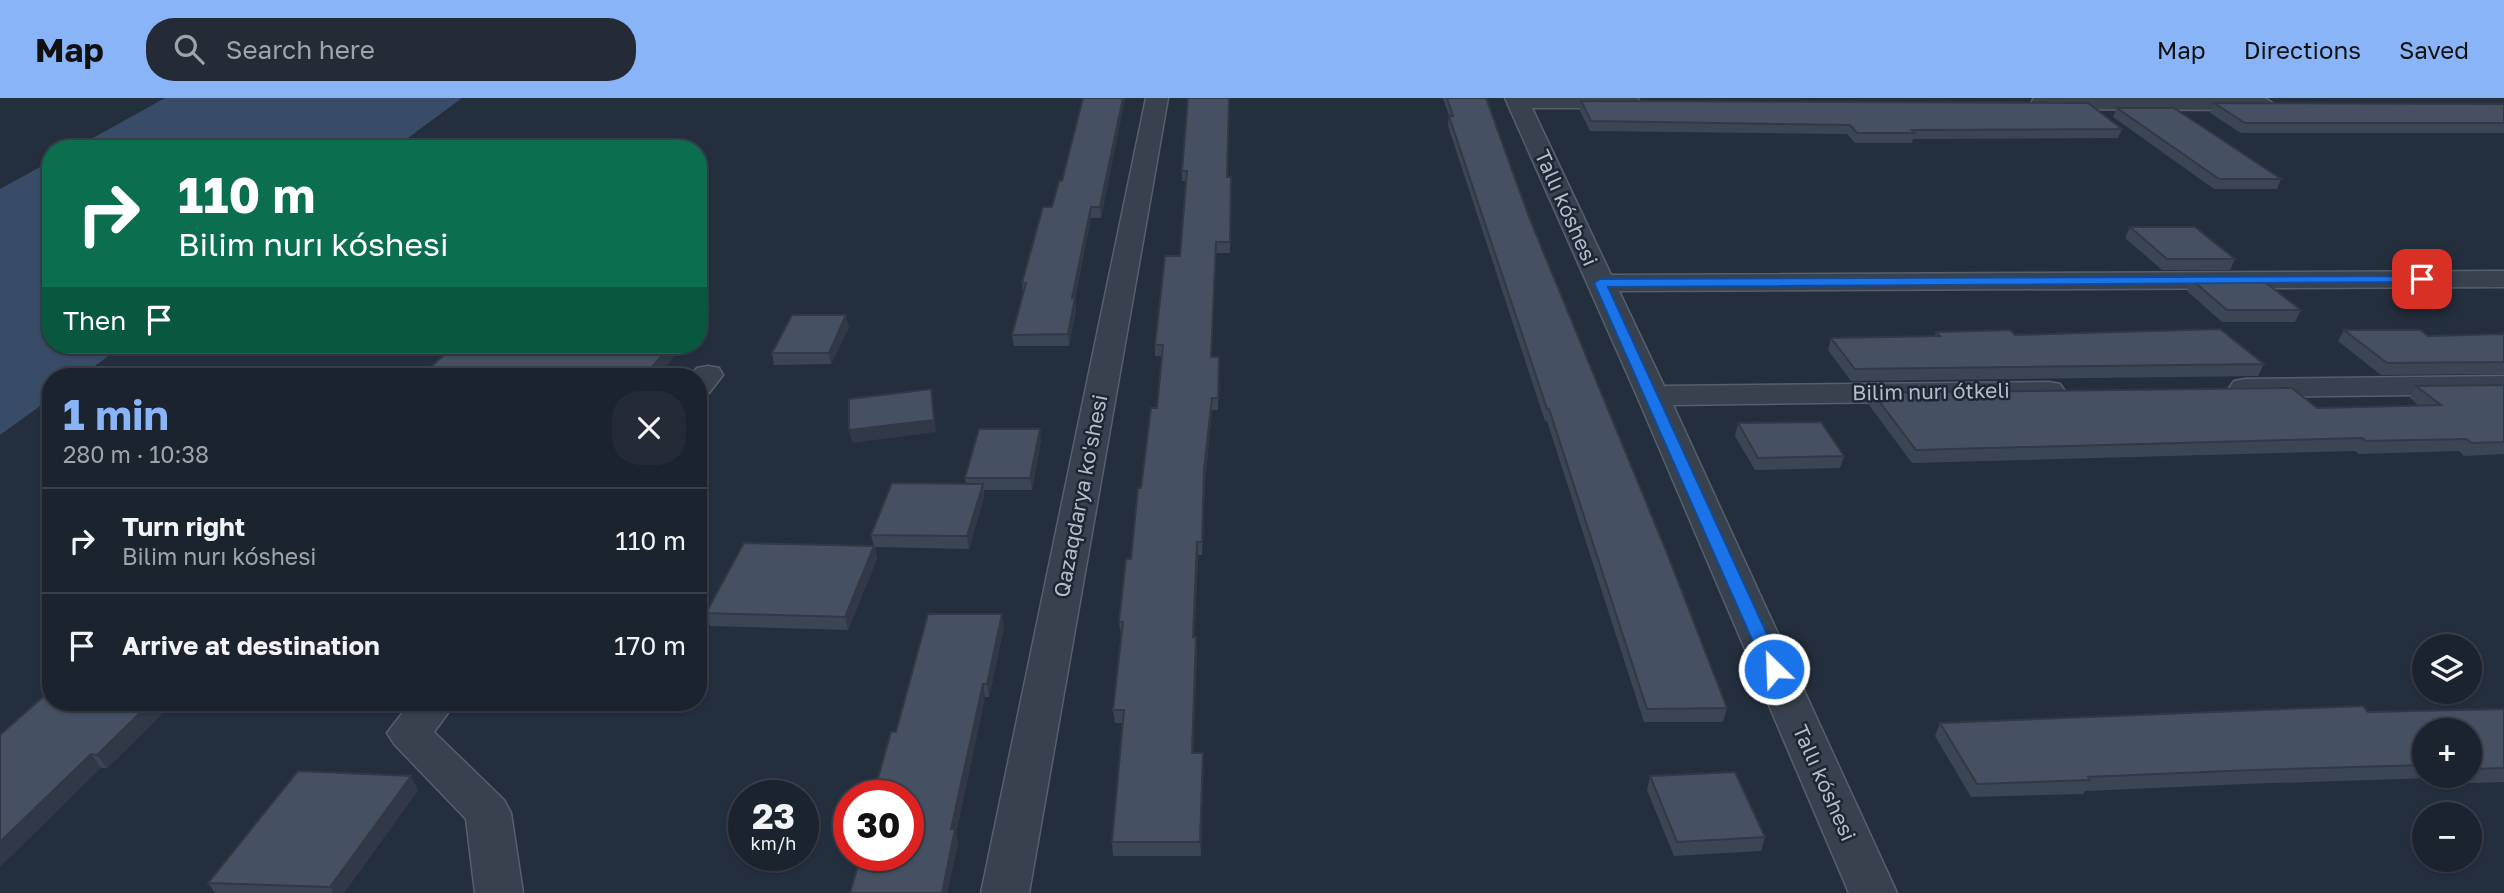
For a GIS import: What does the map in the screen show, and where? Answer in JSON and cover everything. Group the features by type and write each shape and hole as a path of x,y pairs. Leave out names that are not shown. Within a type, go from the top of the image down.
{"street":[{"name":"Qazaqdarya ko'shesi","path":"1005,893 1157,98"},
{"path":"1517,100 1657,102"},
{"name":"Tallı kóshesi","path":"1517,100 1653,396 1873,893"},
{"path":"2018,103 2282,104"},
{"path":"1600,283 2504,279"},
{"path":"2211,389 2504,385"},
{"name":"Bilim nurı ótkeli","path":"1653,396 2071,390"},
{"path":"427,711 409,733 488,813 499,893"}],"water":[{"path":"165,98 462,98 405,140 89,140"},
{"path":"42,166 42,354 112,354 92,368 42,368 42,405 0,435 0,189"}],"building":[{"path":"1083,98 1123,98 1100,207 1091,207 1072,298 1075,298 1068,334 1012,335 1026,283 1022,283 1043,207 1052,207 1059,181 1062,181"},
{"path":"1188,98 1229,98 1227,177 1231,177 1230,242 1216,242 1211,357 1219,357 1218,398 1212,398 1204,469 1202,542 1197,542 1192,753 1203,753 1200,842 1112,842 1124,710 1113,710 1123,622 1119,622 1126,559 1131,559 1138,488 1141,488 1151,408 1157,408 1163,345 1155,345 1165,256 1180,256 1187,171 1182,171"},
{"path":"1447,98 1486,98 1529,217 1669,558 1727,708 1647,709 1449,116 1453,116"},
{"path":"1581,101 2088,103 2122,129 1912,130 1915,133 1857,133 1850,125 1591,121"},
{"path":"2214,103 2504,104 2504,123 2245,123"},
{"path":"2117,108 2174,108 2281,179 2219,179"},
{"path":"2130,227 2195,227 2235,259 2167,259"},
{"path":"2192,280 2262,280 2301,310 2227,310"},
{"path":"792,315 846,315 829,353 772,353"},
{"path":"2220,329 2264,364 1855,369 1831,338 1940,336 1936,332 2010,330 2015,335"},
{"path":"2344,330 2420,330 2428,336 2504,334 2504,362 2387,363"},
{"path":"445,354 663,354 651,368 430,368"},
{"path":"2504,385 2504,442 2472,443 2466,439 2366,441 2362,438 1916,450 1873,393 2292,388 2317,408 2441,405 2416,386"},
{"path":"931,389 934,420 849,430 849,399"},
{"path":"1821,422 1844,456 1758,458 1738,423"},
{"path":"979,429 1040,429 1030,478 965,478"},
{"path":"892,483 983,484 967,536 871,535"},
{"path":"744,543 874,546 845,617 707,611"},
{"path":"928,614 1002,614 987,684 983,684 951,829 955,829 942,893 850,893 857,871 924,871 924,780 878,780 891,732 896,732"},
{"path":"42,698 42,711 142,711 97,755 91,754 0,842 0,735"},
{"path":"2363,706 2368,712 2504,709 2504,768 2482,769 2482,718 2412,718 2412,765 2088,777 2090,780 1977,784 1940,723"},
{"path":"298,771 411,776 330,887 208,883"},
{"path":"1735,772 1765,837 1677,842 1650,776"}],"route":[{"path":"1774,669 1600,283 2422,279"}]}
